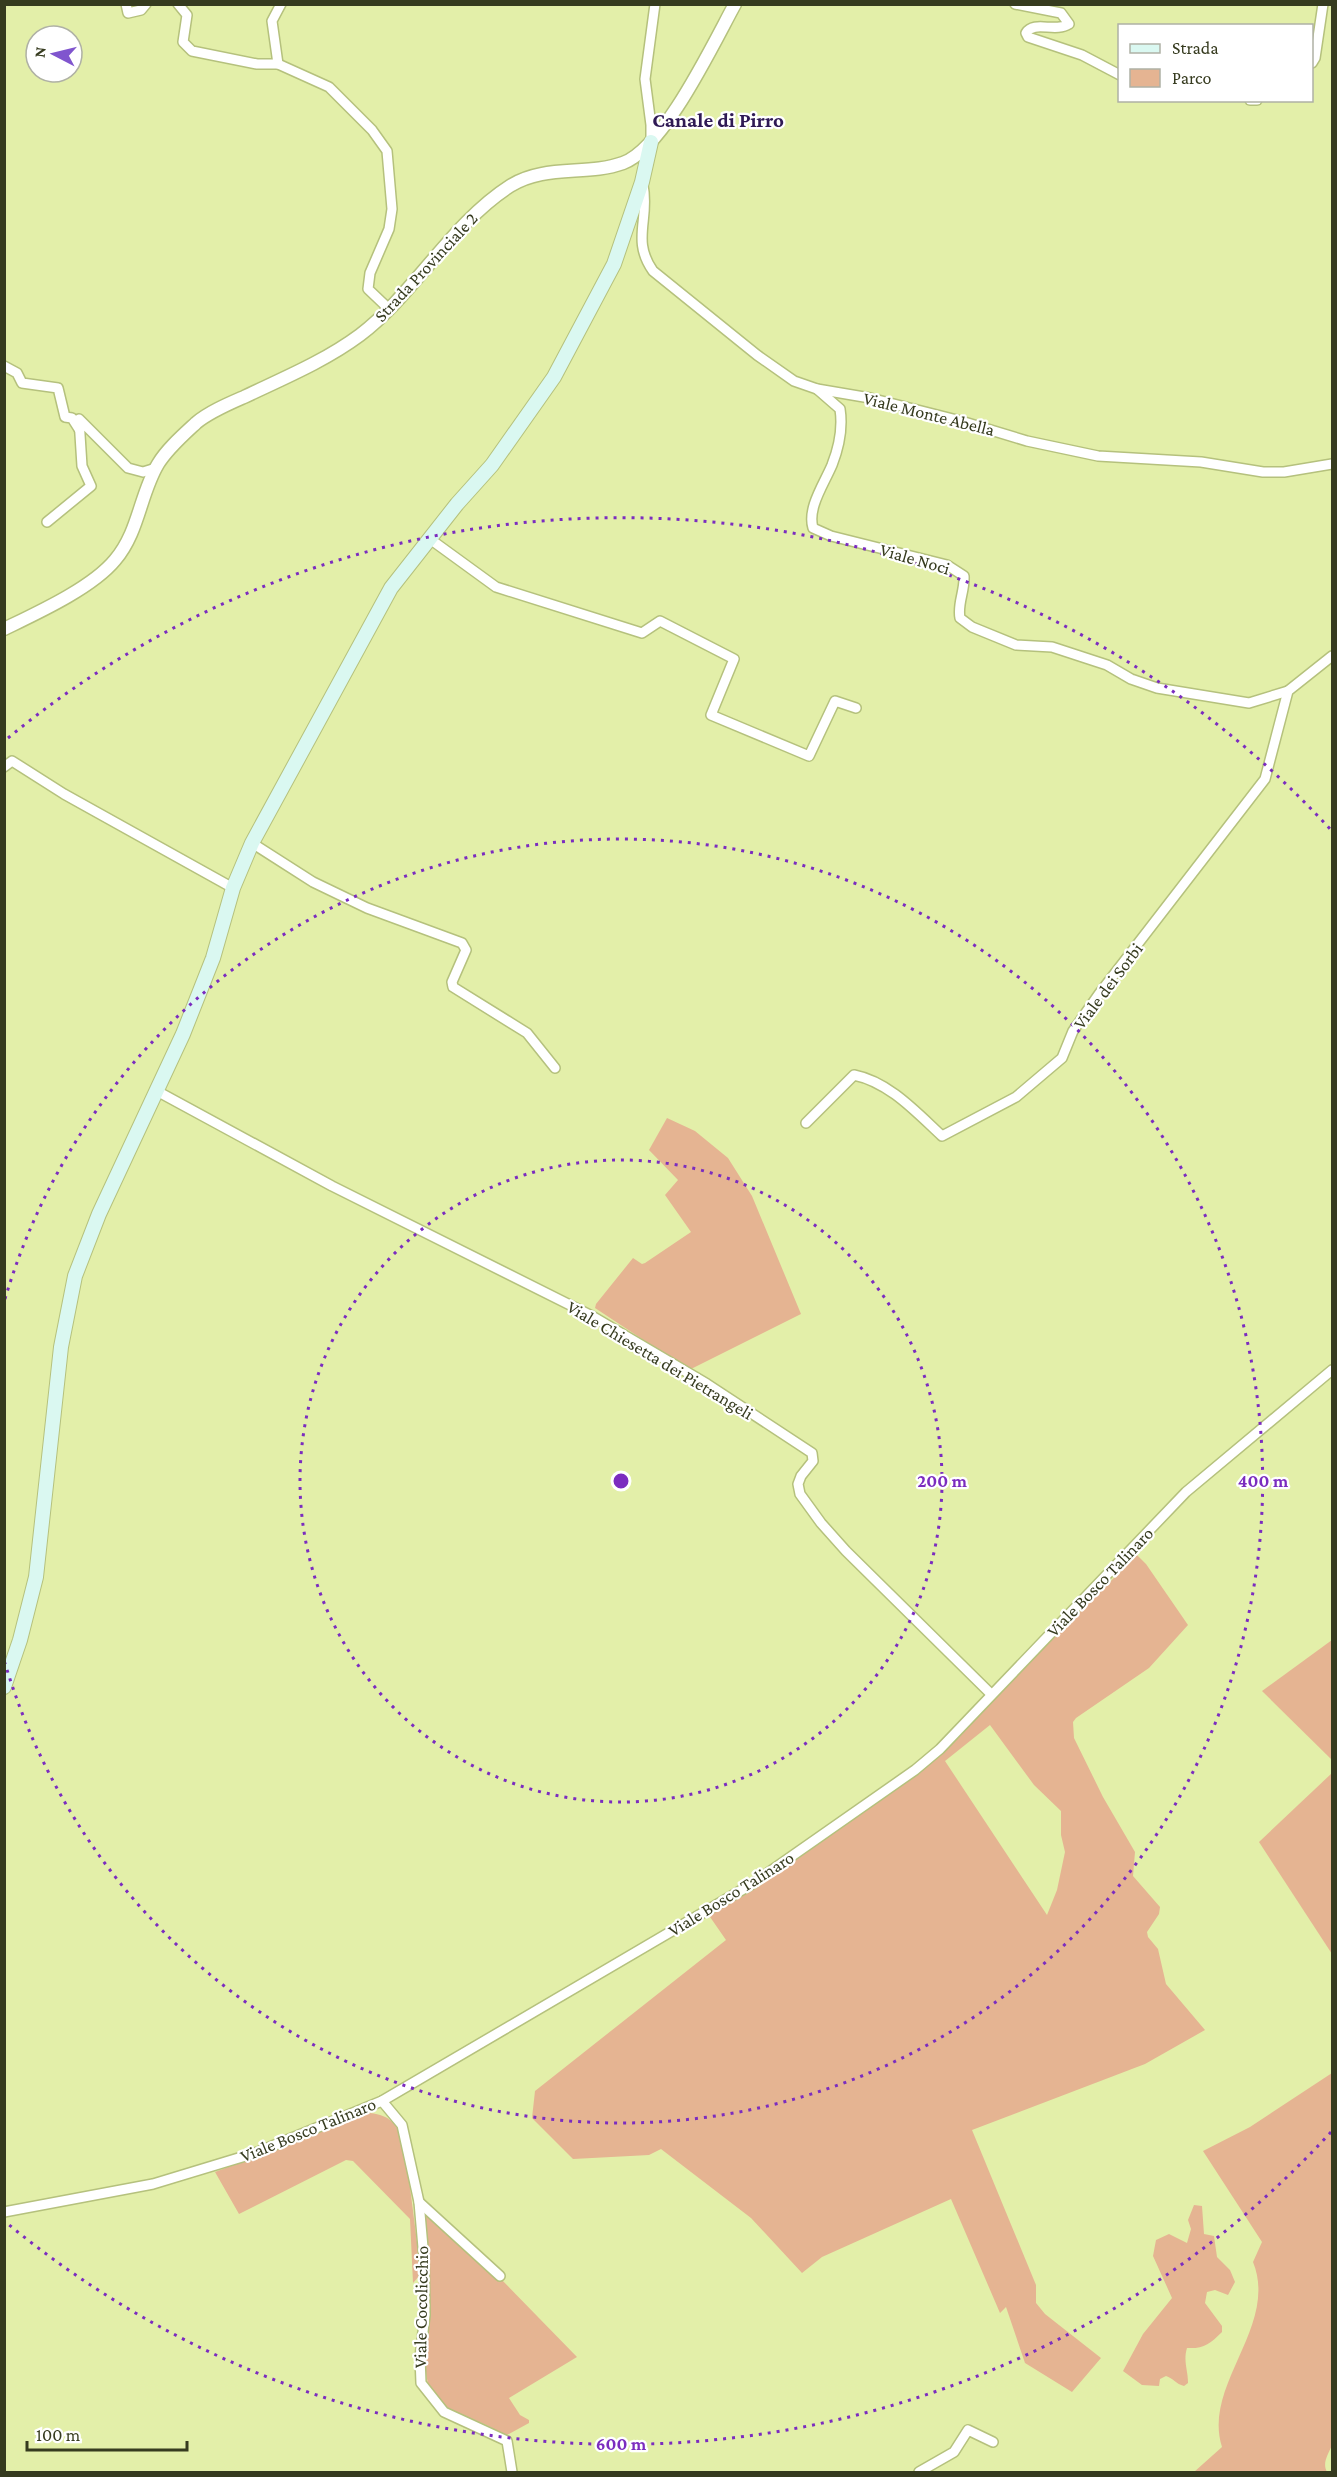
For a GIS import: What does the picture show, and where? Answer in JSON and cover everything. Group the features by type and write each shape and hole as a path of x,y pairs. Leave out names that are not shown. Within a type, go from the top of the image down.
{"main road":[{"path":"4,1686 9,1660 36,1577 61,1347 75,1276 99,1214 155,1090 183,1035 213,958 233,888 252,843 391,588 457,504 492,465 554,377 614,264 642,182 651,142"}],"street":[{"path":"126,4 128,13 141,10 146,4"},
{"path":"178,4 187,15 183,42 192,51 256,64 278,64 329,87 372,130 387,151 391,191 389,229 370,273 368,289 389,309"},
{"path":"278,64 272,21 281,4"},
{"path":"651,142 645,79 655,4"},
{"name":"Strada Provinciale 2","path":"4,630 89,583 114,561 139,518 156,468 170,449 198,421 338,351 389,309 468,221 494,197 513,184 540,174 624,163 651,142 688,89 735,4"},
{"path":"1016,4 1061,13 1069,24 1055,29 1035,26 1029,28 1026,33 1028,37 1082,55 1118,74"},
{"path":"1313,60 1323,4"},
{"name":"Viale Monte Abella","path":"642,182 646,202 641,233 645,260 654,271 794,381 817,389 880,400 1028,441 1098,456 1201,462 1263,472 1284,472 1332,464"},
{"path":"4,366 17,373 22,383 58,388 65,417 72,418 80,431"},
{"name":"Viale Noci","path":"817,389 840,409 843,426 833,463 815,503 811,522 813,528 831,536 946,564 964,576 958,609 960,618 972,627 1016,645 1052,647 1107,665 1131,679 1168,690 1249,703 1288,691"},
{"path":"47,522 91,486 82,466 79,419 128,468 142,472 156,468"},
{"path":"430,538 496,587 642,633 660,621 735,659 711,715 809,756 835,702 856,708"},
{"path":"1288,691 1332,656"},
{"name":"Viale dei Sorbi","path":"806,1123 854,1075 870,1078 898,1097 942,1136 1016,1097 1062,1058 1073,1031 1265,779 1288,691"},
{"path":"4,767 12,761 64,794 233,888"},
{"path":"252,843 313,882 367,908 462,943 466,950 452,982 453,987 527,1033 555,1068"},
{"name":"Viale Chiesetta dei Pietrangeli","path":"155,1090 332,1186 590,1315 707,1384 812,1453 813,1461 801,1476 798,1484 800,1494 821,1523 846,1551 992,1694"},
{"name":"Viale Bosco Talinaro","path":"4,2212 153,2184 255,2153 382,2101 752,1884 915,1770 940,1749 1186,1492 1332,1370"},
{"name":"Viale Cocolicchio","path":"382,2101 402,2126 419,2202 425,2315 420,2356 421,2383 444,2412 507,2440 512,2472"},
{"path":"419,2202 500,2276"},
{"path":"919,2472 954,2452 968,2430 993,2442"}],"green space":[{"path":"667,1118 695,1131 728,1158 752,1196 801,1314 689,1370 595,1308 633,1258 642,1264 645,1263 691,1232 665,1195 678,1180 649,1150"},
{"path":"1137,1555 1146,1564 1188,1625 1149,1668 1076,1718 1073,1722 1074,1738 1103,1797 1135,1852 1133,1876 1160,1907 1159,1914 1147,1932 1148,1937 1158,1949 1166,1984 1205,2030 1145,2064 972,2130 1036,2285 1036,2303 1045,2314 1101,2358 1072,2392 1025,2363 1006,2307 1000,2313 951,2199 822,2257 802,2273 751,2218 661,2149 649,2155 573,2159 532,2118 535,2091 726,1940 708,1914 762,1884 878,1801 939,1752","holes":["990,1725 1034,1785 1061,1811 1061,1835 1065,1852 1057,1890 1047,1915 945,1761"]},
{"path":"1332,1640 1332,1760 1262,1691"},
{"path":"1332,1773 1332,1954 1259,1842"},
{"path":"1332,2073 1332,2445 1325,2462 1327,2472 1194,2472 1222,2447 1219,2424 1222,2401 1256,2309 1258,2286 1253,2262 1262,2242 1203,2151 1250,2127"},
{"path":"370,2113 383,2116 391,2121 404,2140 421,2274 413,2283 410,2219 353,2161 346,2160 239,2214 215,2172"},
{"path":"1194,2205 1202,2206 1204,2234 1214,2236 1217,2257 1230,2270 1235,2282 1228,2295 1215,2290 1207,2292 1205,2303 1222,2326 1222,2332 1206,2345 1187,2348 1188,2383 1184,2386 1166,2376 1160,2379 1159,2386 1142,2385 1123,2371 1143,2334 1172,2298 1153,2256 1156,2240 1169,2234 1187,2243 1191,2229 1188,2220"},
{"path":"424,2213 501,2279 577,2357 509,2398 520,2415 529,2420 529,2423 505,2436 452,2410 436,2399 430,2390 425,2363 429,2286"}],"district":[{"name":"Canale di Pirro","path":"718,120"}]}
